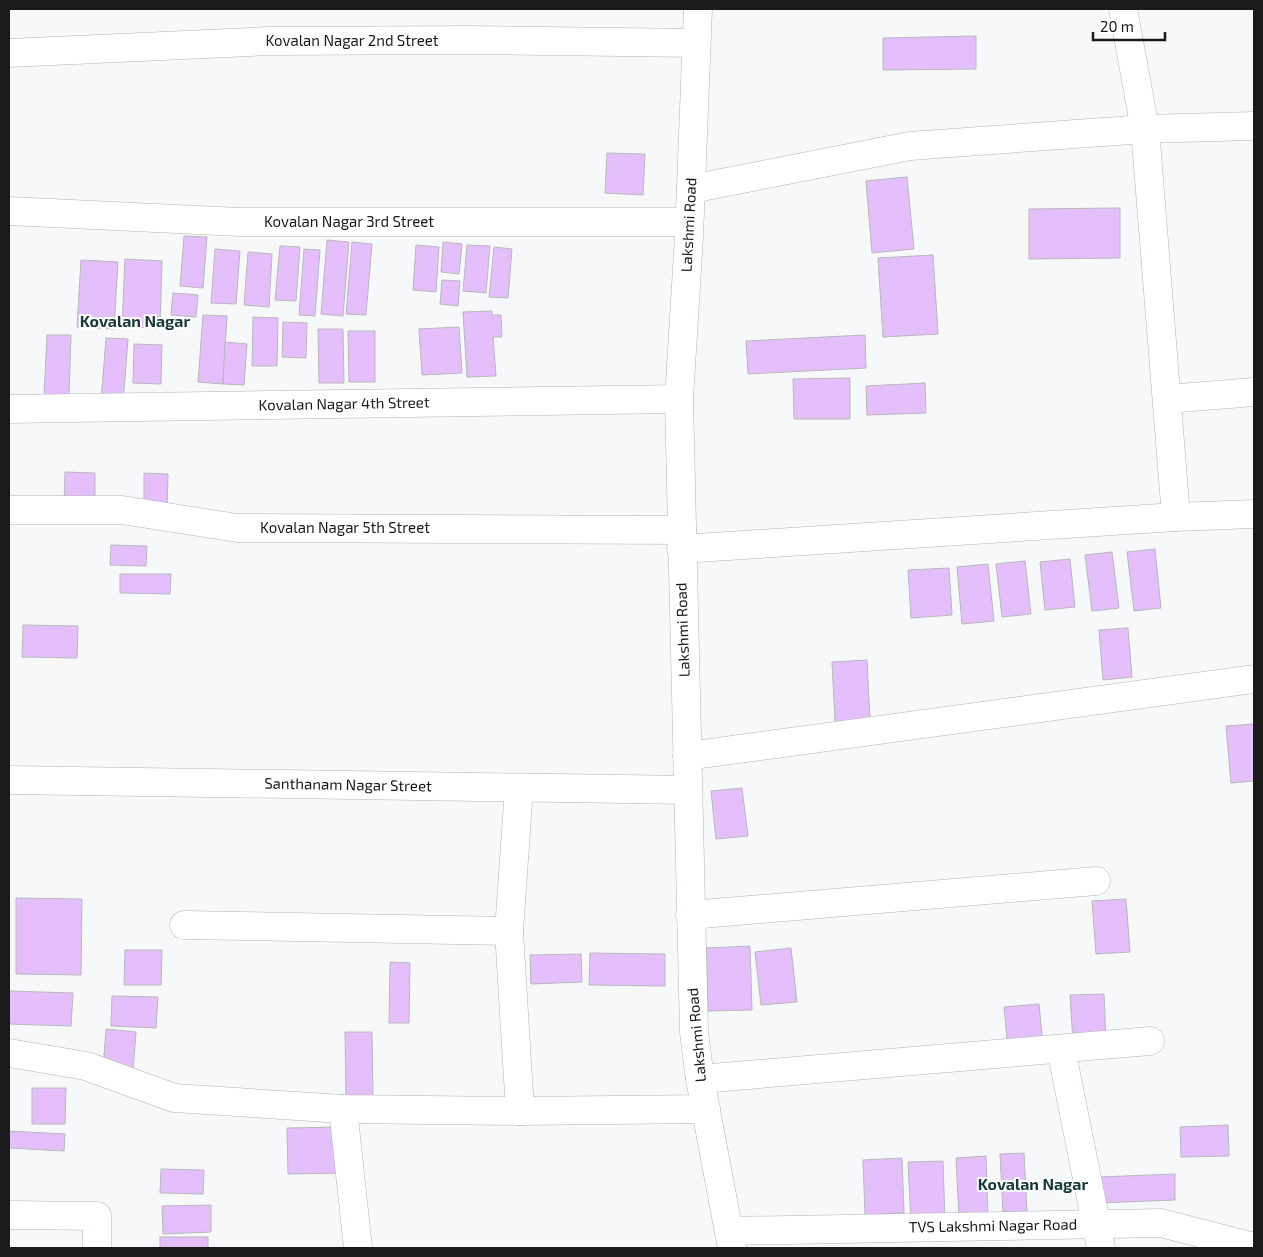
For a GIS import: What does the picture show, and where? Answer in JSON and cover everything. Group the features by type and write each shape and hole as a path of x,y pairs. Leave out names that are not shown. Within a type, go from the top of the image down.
{"street":[{"name":"Lakshmi Road","path":"698,9 695,43 691,189 678,399 690,916 694,1032 700,1079 730,1240"},
{"path":"1123,9 1145,130 1176,517"},
{"name":"Kovalan Nagar 2nd Street","path":"9,54 270,41 695,43"},
{"path":"691,189 910,146 1145,130 1254,126"},
{"name":"Kovalan Nagar 3rd Street","path":"9,211 239,222 689,222"},
{"path":"1167,399 1254,392"},
{"name":"Kovalan Nagar 4th Street","path":"9,409 678,399"},
{"name":"Kovalan Nagar 5th Street","path":"9,510 122,510 237,528 682,539 1254,514"},
{"path":"687,756 1254,679"},
{"name":"Santhanam Nagar Street","path":"9,780 687,790"},
{"path":"519,788 509,931 520,1111"},
{"path":"690,916 1096,881"},
{"path":"184,925 509,931"},
{"path":"700,1079 1150,1041"},
{"path":"1061,1049 1098,1236"},
{"path":"9,1053 86,1066 174,1098 344,1109 520,1111 706,1108"},
{"path":"344,1109 358,1248"},
{"path":"9,1215 97,1216 97,1248"},
{"name":"TVS Lakshmi Nagar Road","path":"730,1240 1098,1236 1161,1223 1254,1247"}],"building":[{"path":"976,36 976,69 883,70 883,38"},
{"path":"607,153 645,154 643,195 605,193"},
{"path":"907,177 914,249 872,253 866,181"},
{"path":"1120,208 1120,258 1029,259 1029,209"},
{"path":"184,236 207,237 203,288 180,286"},
{"path":"327,240 349,242 343,316 321,314"},
{"path":"352,242 372,244 366,315 346,314"},
{"path":"443,242 462,244 459,274 441,272"},
{"path":"416,245 439,247 436,292 413,290"},
{"path":"467,245 490,246 486,293 463,291"},
{"path":"280,246 300,247 296,301 275,300"},
{"path":"494,247 512,249 508,298 489,297"},
{"path":"215,249 240,251 236,304 211,303"},
{"path":"304,249 320,250 315,316 299,315"},
{"path":"248,252 272,254 269,307 244,305"},
{"path":"933,255 938,334 883,337 878,258"},
{"path":"125,259 162,261 160,328 122,327"},
{"path":"81,260 118,262 114,329 77,327"},
{"path":"442,280 460,281 458,306 440,304"},
{"path":"173,293 198,295 196,317 171,315"},
{"path":"492,311 492,315 501,315 502,337 493,337 496,376 467,377 463,312"},
{"path":"203,315 227,316 223,384 198,382"},
{"path":"253,317 278,318 277,366 252,366"},
{"path":"283,322 307,323 306,358 282,357"},
{"path":"459,327 462,373 422,375 419,329"},
{"path":"318,329 343,329 344,383 319,383"},
{"path":"348,331 375,331 375,382 349,382"},
{"path":"47,335 71,335 69,396 44,395"},
{"path":"865,335 866,368 748,374 746,341"},
{"path":"106,338 128,339 123,403 101,401"},
{"path":"225,342 247,344 244,385 223,384"},
{"path":"134,344 162,345 161,384 133,383"},
{"path":"850,378 850,419 794,419 793,379"},
{"path":"925,383 926,413 867,415 866,386"},
{"path":"65,472 95,473 95,506 64,506"},
{"path":"144,473 168,474 167,512 144,512"},
{"path":"111,545 147,546 146,566 110,565"},
{"path":"1155,549 1161,608 1134,611 1127,552"},
{"path":"1112,552 1119,608 1092,611 1085,555"},
{"path":"1070,559 1075,607 1045,610 1040,562"},
{"path":"1025,561 1031,614 1002,617 996,564"},
{"path":"988,564 994,621 962,624 957,567"},
{"path":"949,568 952,615 911,618 908,570"},
{"path":"120,574 171,574 170,594 120,593"},
{"path":"23,625 78,626 77,658 22,657"},
{"path":"1128,628 1132,677 1103,680 1099,630"},
{"path":"867,660 870,720 835,722 832,662"},
{"path":"1254,724 1254,781 1231,783 1226,726"},
{"path":"742,788 748,836 716,839 711,791"},
{"path":"16,898 82,899 81,975 16,974"},
{"path":"1126,899 1130,952 1096,954 1092,901"},
{"path":"750,946 752,1010 708,1011 706,948"},
{"path":"791,948 797,1002 761,1005 755,952"},
{"path":"125,950 162,950 161,985 124,985"},
{"path":"590,953 665,954 665,986 589,985"},
{"path":"581,954 582,982 531,984 530,955"},
{"path":"390,962 410,963 409,1023 389,1023"},
{"path":"9,991 73,993 71,1026 9,1024"},
{"path":"1104,994 1106,1041 1073,1043 1070,995"},
{"path":"112,996 158,997 156,1028 111,1026"},
{"path":"1039,1004 1043,1046 1008,1049 1004,1007"},
{"path":"106,1029 136,1032 133,1071 103,1069"},
{"path":"345,1032 372,1032 373,1100 346,1100"},
{"path":"32,1088 66,1088 65,1124 32,1124"},
{"path":"1228,1125 1229,1156 1181,1157 1180,1127"},
{"path":"340,1127 341,1173 288,1174 287,1128"},
{"path":"9,1131 65,1134 64,1151 9,1148"},
{"path":"1024,1153 1027,1211 1003,1212 1000,1154"},
{"path":"986,1156 988,1217 959,1218 956,1158"},
{"path":"902,1158 904,1213 865,1215 863,1160"},
{"path":"943,1161 945,1223 911,1224 908,1162"},
{"path":"161,1169 204,1170 203,1194 160,1193"},
{"path":"1175,1174 1175,1200 1100,1203 1099,1177"},
{"path":"211,1205 211,1232 163,1234 162,1206"},
{"path":"160,1237 208,1237 208,1248 160,1248"}],"district":[{"name":"Kovalan Nagar","path":"135,321"},
{"name":"Kovalan Nagar","path":"1033,1184"}]}
